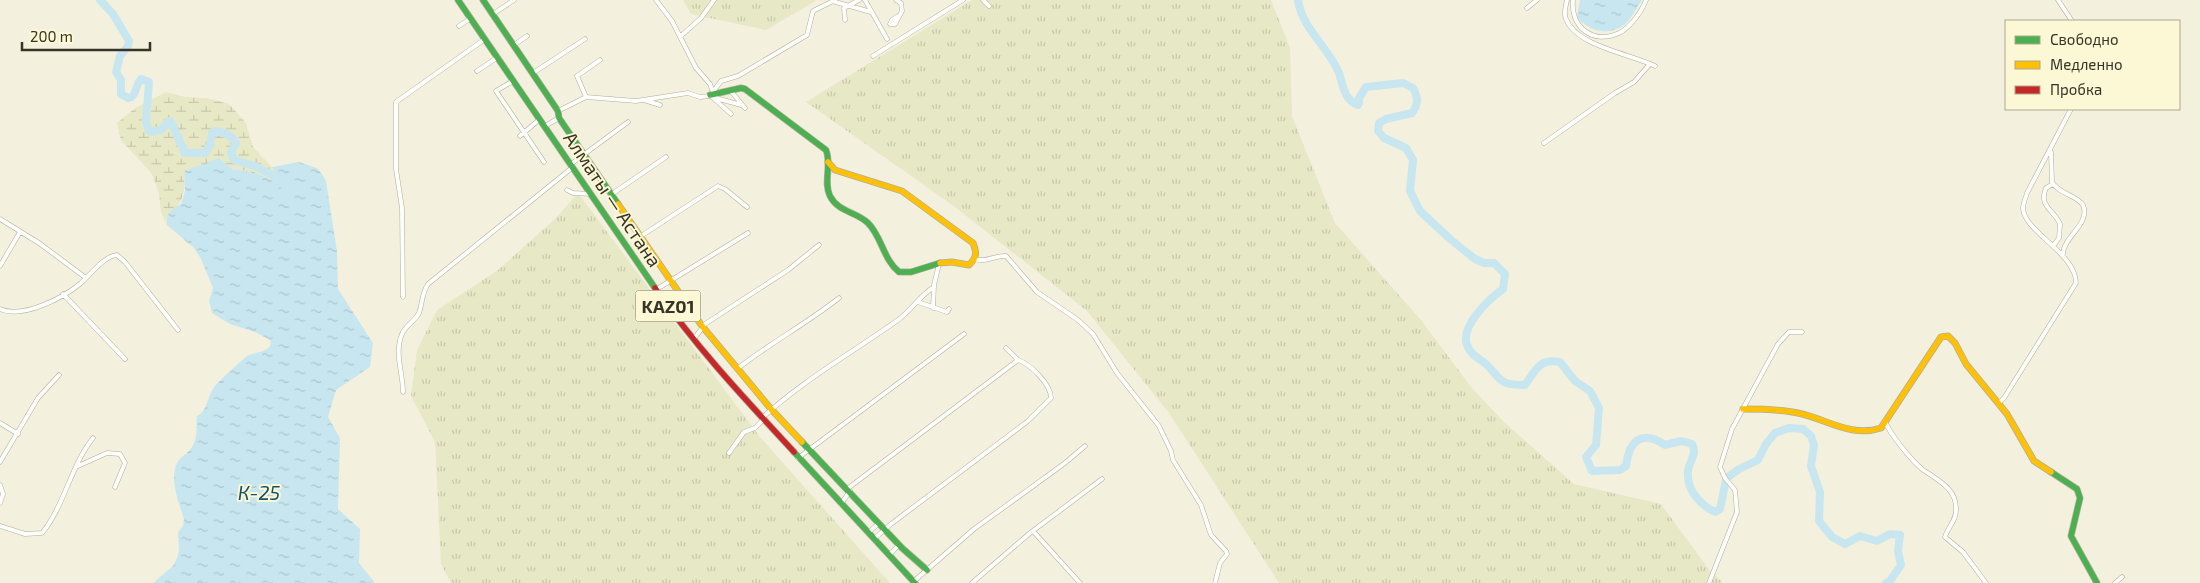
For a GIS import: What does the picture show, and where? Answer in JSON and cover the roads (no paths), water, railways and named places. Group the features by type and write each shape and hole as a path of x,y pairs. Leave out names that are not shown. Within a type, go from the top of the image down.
{"main road":[{"name":"Алматы — Астана","path":"458,0 657,290 694,340 762,419 914,582"},
{"path":"482,0 702,326 771,409 850,488 899,545 927,570"},
{"path":"712,95 730,90 745,89 826,150 829,156 828,162 827,185 831,198 840,209 868,224 896,270 906,273 949,262 966,266 976,259 977,252 973,244 913,198 894,188 835,170 828,162"},
{"path":"1743,409 1798,413 1862,432 1881,428 1941,337 1946,335 1955,343 1966,364 1999,403 2034,461 2078,492 2080,498 2072,536 2077,550 2097,583"}],"street":[{"path":"493,14 514,0"},
{"path":"656,0 681,36 696,68 710,84 712,95 731,114"},
{"path":"681,36 701,18 714,0"},
{"path":"845,20 843,13 846,7 859,0"},
{"path":"865,0 887,39"},
{"path":"896,0 902,5 902,11 898,16"},
{"path":"873,56 963,0"},
{"path":"983,0 989,6"},
{"path":"1527,8 1537,0"},
{"path":"1567,0 1566,20 1576,33 1590,42 1655,66"},
{"path":"1572,0 1572,11 1578,25 1591,34 1604,37 1624,30 1646,0"},
{"path":"2058,0 2071,20"},
{"path":"712,95 721,81 738,76 807,35 813,10 834,1 846,7 871,12"},
{"path":"459,26 471,18"},
{"path":"514,45 527,36"},
{"path":"403,297 402,208 396,169 396,102 485,39"},
{"path":"532,74 585,39"},
{"path":"477,71 498,57"},
{"path":"586,97 577,76 600,60"},
{"path":"1544,143 1615,93 1634,82 1650,64"},
{"path":"513,81 496,91 544,162"},
{"path":"730,90 745,108"},
{"path":"545,126 586,97 630,101 688,93 700,97 712,95 741,105"},
{"path":"644,100 660,105"},
{"path":"1999,403 2074,288 2076,277 2063,254 2026,217 2023,207 2030,188 2071,110"},
{"path":"520,136 540,119"},
{"path":"403,392 403,376 399,360 400,340 402,332 419,312 421,296 428,284 585,154 628,122"},
{"path":"2051,150 2051,177 2053,184 2062,192 2079,201 2084,216 2080,225 2064,247 2063,254"},
{"path":"612,194 666,157"},
{"path":"2053,184 2046,188 2043,196 2047,209 2060,224 2059,238 2053,246"},
{"path":"641,236 718,186 725,189 747,207"},
{"path":"567,190 573,193 591,194"},
{"path":"0,219 39,243 86,278"},
{"path":"0,266 20,232"},
{"path":"657,290 748,232"},
{"path":"694,340 702,326 788,270 819,245"},
{"path":"0,309 14,313 22,312 50,301 86,278 109,257 114,255 119,256 178,330"},
{"path":"976,259 987,261 1006,256 1037,292 1078,320 1093,334 1117,373 1159,426 1171,451 1173,460 1201,506 1211,535 1226,551 1227,554 1220,563 1215,583"},
{"path":"932,308 939,264"},
{"path":"730,453 744,432 755,428 771,409 859,345 898,320 918,302 919,298 934,287"},
{"path":"63,294 125,359"},
{"path":"737,369 772,342 813,318 839,298"},
{"path":"918,302 947,312 949,309"},
{"path":"1709,583 1737,512 1735,490 1721,471 1721,463 1732,429 1778,344 1789,332 1802,332"},
{"path":"798,458 964,334"},
{"path":"874,540 885,529 1022,426 1048,402 1051,392 1048,387 1032,370 1006,348"},
{"path":"841,504 850,488 1018,360"},
{"path":"0,462 38,398 59,375"},
{"path":"1885,420 1909,456 1922,469 1950,489 1956,501 1956,512 1945,537 1963,552 1986,583"},
{"path":"0,424 18,434"},
{"path":"0,526 26,534 39,535 42,533 78,466 84,448 93,438"},
{"path":"914,582 974,529 1065,463 1085,446"},
{"path":"78,466 107,453 120,454 125,463 115,488"},
{"path":"972,583 1033,530 1102,479"},
{"path":"0,485 3,494 0,503"},
{"path":"868,533 879,523"},
{"path":"1033,530 1080,583"},
{"path":"889,555 899,545"},
{"path":"2115,583 2122,577"}],"water":[{"path":"1580,0 1642,0 1626,24 1610,31 1598,31 1587,26 1577,18"},
{"name":"К-25","path":"219,158 232,169 254,172 284,186 272,167 299,162 317,168 326,181 337,251 338,289 373,343 370,367 336,390 328,417 340,438 338,509 360,529 359,563 375,583 153,583 173,566 177,558 179,550 178,532 183,526 184,519 176,492 174,472 178,462 194,443 197,416 201,414 212,390 221,380 247,356 264,351 271,344 270,340 255,332 230,324 212,313 209,301 213,288 201,259 194,248 167,225 167,218 170,212 181,204 185,191 184,171"}],"waterway":[{"path":"100,0 113,14 129,41 128,46 120,56 116,72 121,80 121,94 128,98 131,97 141,79 149,82 146,121 149,131 153,132 162,129 169,121 171,122 185,153 205,153 210,145 212,133 215,131 227,134 236,143 231,153 234,160 255,166 279,179 290,193"},
{"path":"1298,0 1305,20 1329,54 1339,73 1345,92 1353,103 1358,105 1359,98 1366,87 1403,83 1413,88 1417,100 1412,113 1386,119 1379,123 1378,131 1384,138 1406,148 1413,160 1410,191 1420,211 1475,259 1484,263 1494,263 1505,274 1503,289 1490,299 1477,314 1468,330 1466,338 1471,352 1506,383 1525,385 1539,366 1553,361 1560,362 1575,381 1590,391 1599,408 1596,445 1586,457 1592,471 1620,470 1626,466 1630,450 1634,444 1643,438 1650,438 1665,445 1681,441 1692,444 1694,454 1688,471 1689,484 1699,501 1715,512 1720,509 1726,480"},
{"path":"1728,477 1739,469 1758,460 1766,444 1775,433 1789,428 1803,429 1811,436 1814,445 1811,466 1820,492 1819,521 1832,537 1845,544 1860,536 1877,541 1890,534 1900,535 1898,551 1901,565 1890,581 1886,583"}]}
